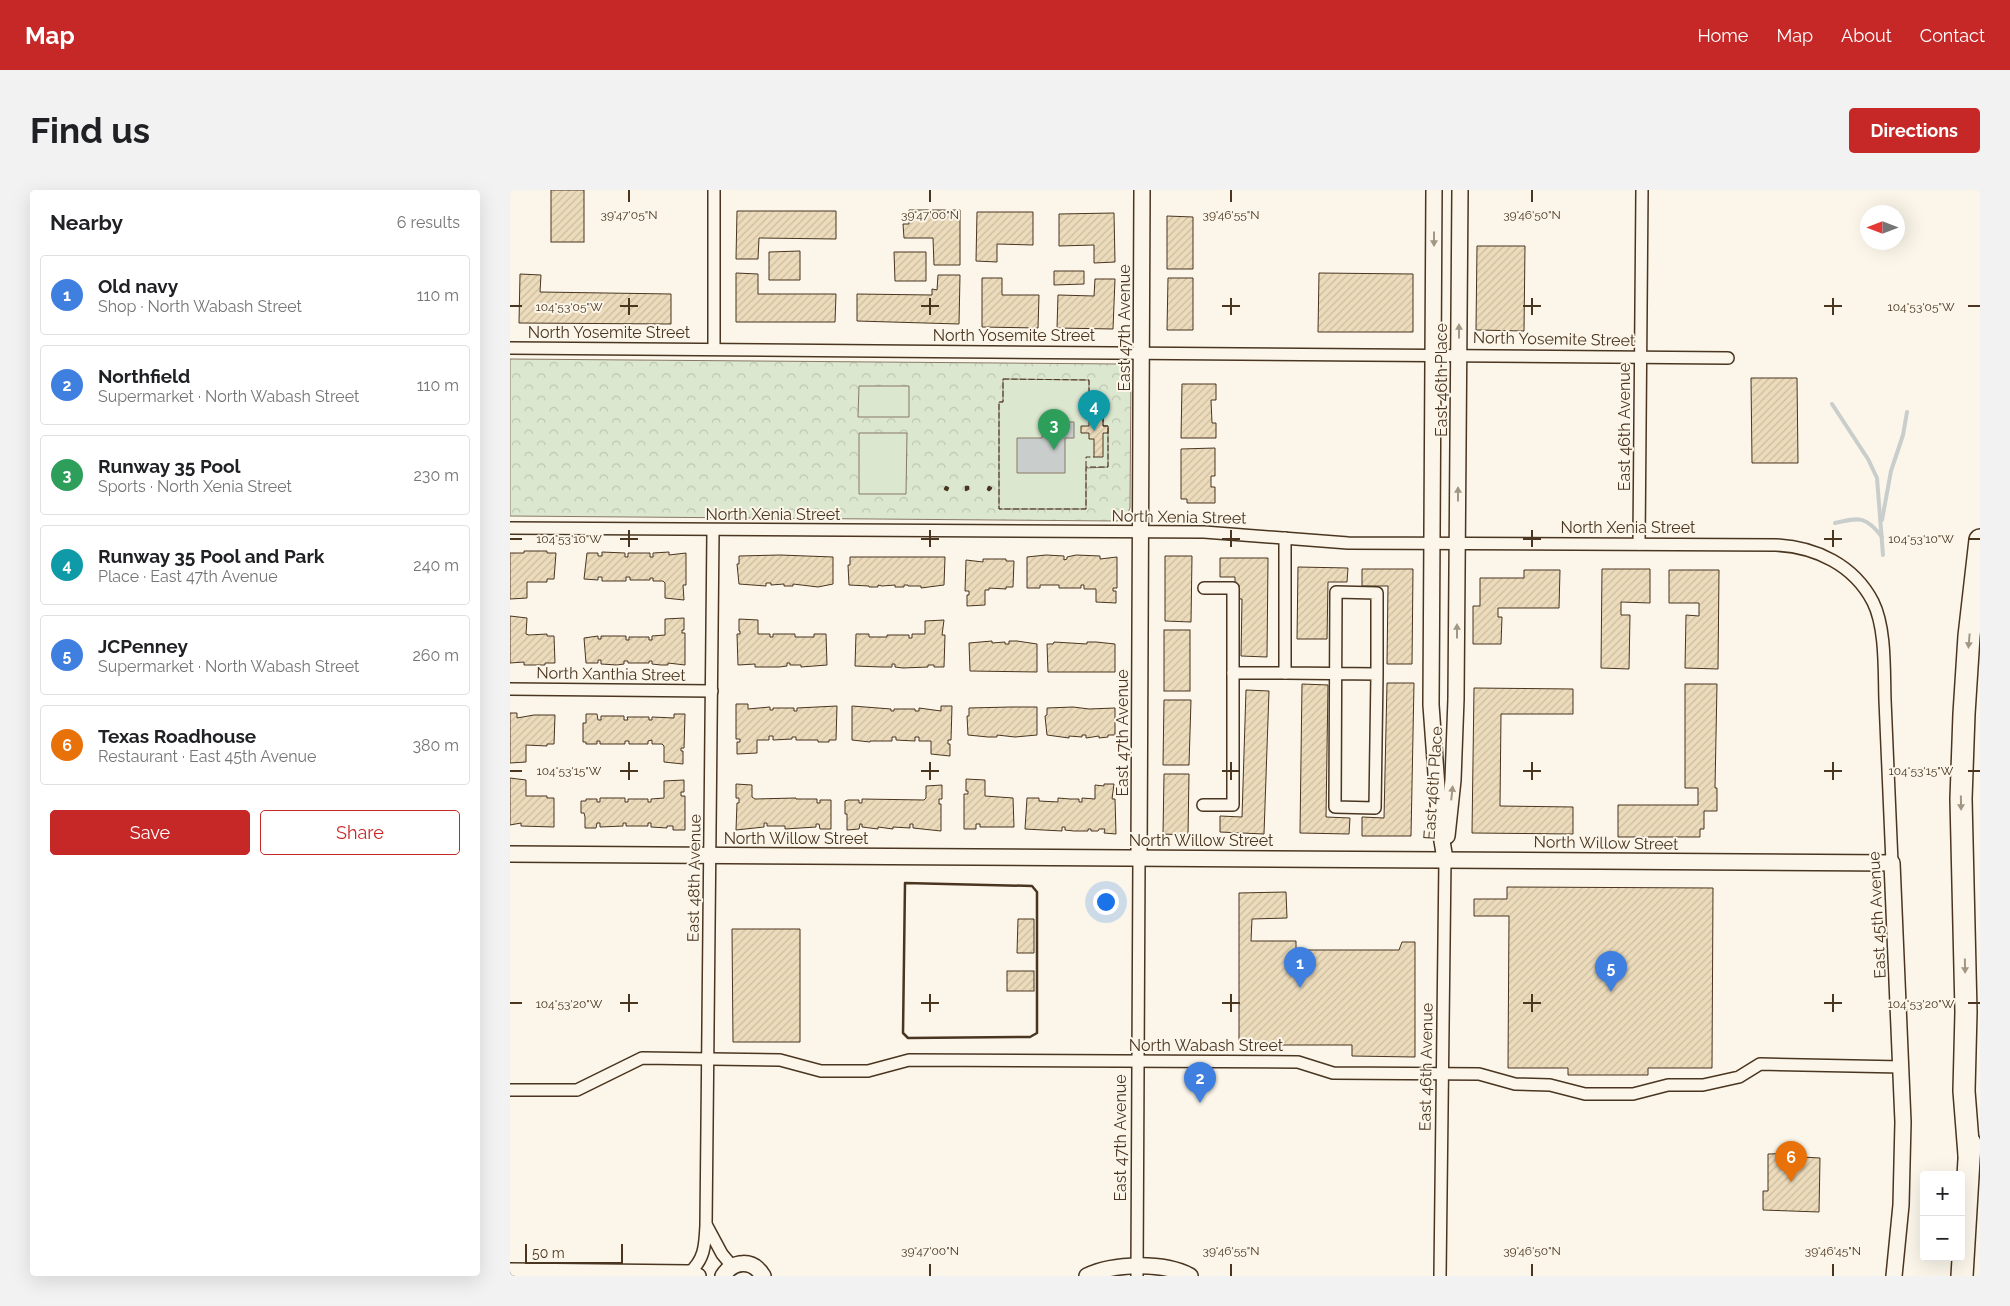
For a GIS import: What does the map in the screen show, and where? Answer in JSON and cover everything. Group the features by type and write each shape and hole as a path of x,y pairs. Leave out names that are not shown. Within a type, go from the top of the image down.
{"highway":[{"path":"1969,1155 1964,1091 1966,1012 1961,799 1968,655 1980,540"},
{"path":"1962,1276 1969,1155 1980,1020"}],"street":[{"path":"714,190 714,349"},
{"name":"East 47th Avenue","path":"1137,1271 1142,190"},
{"name":"East 46th Place","path":"1434,190 1431,705 1440,829 1445,859"},
{"name":"East 46th Place","path":"1445,859 1454,771 1460,190"},
{"name":"East 46th Avenue","path":"1639,544 1642,190"},
{"name":"North Yosemite Street","path":"510,348 1728,358"},
{"name":"North Xenia Street","path":"510,528 713,531 1204,532 1348,543 1457,542 1791,546 1822,554 1842,566"},
{"name":"East 48th Avenue","path":"693,1275 702,1257 706,1225 713,531"},
{"path":"1285,538 1285,673"},
{"name":"East 45th Avenue","path":"1842,566 1868,594 1874,606 1879,626 1883,658 1902,1067 1903,1167 1894,1276"},
{"path":"1203,805 1233,805 1233,588 1204,588"},
{"path":"1336,592 1377,593 1377,674 1375,808 1335,807 1336,592"},
{"path":"1233,673 1377,674"},
{"name":"North Xanthia Street","path":"510,690 712,691"},
{"name":"North Willow Street","path":"510,854 1892,863"},
{"name":"East 46th Avenue","path":"1440,1276 1445,859"},
{"name":"North Wabash Street","path":"510,1090 577,1090 642,1058 780,1060 821,1071 868,1071 909,1060 1298,1062 1333,1073 1442,1072 1479,1074 1515,1084 1550,1085 1585,1094 1633,1094 1668,1085 1702,1085 1739,1077 1760,1064 1902,1067"},
{"name":"East 48th Avenue","path":"706,1225 722,1254 727,1271"},
{"path":"727,1271 747,1264 754,1266 763,1276"},
{"path":"1087,1276 1099,1271 1137,1271 1165,1268 1190,1276"},
{"path":"510,1271 693,1275"}],"green space":[{"path":"510,359 1121,364 1128,367 1131,375 1130,508 1126,517 1117,521 510,516"},
{"path":"1003,379 1089,380 1089,402 1103,402 1103,426 1108,426 1108,467 1086,468 1086,509 999,509 999,402 1003,402"},
{"path":"859,386 909,386 909,417 858,417"},
{"path":"859,433 907,433 906,494 859,494"}],"shaded area":[{"path":"1043,422 1074,422 1074,438 1065,438 1065,473 1017,473 1017,438 1042,438"}],"building":[{"path":"551,190 584,190 584,242 551,242"},
{"path":"909,210 960,210 960,265 934,265 933,238 904,238 903,224 909,224"},
{"path":"737,211 836,211 836,239 759,238 758,259 736,259"},
{"path":"977,212 1033,212 1033,245 997,244 997,262 976,261"},
{"path":"1114,213 1115,262 1094,263 1094,245 1059,246 1059,214"},
{"path":"1167,216 1193,217 1193,269 1167,269"},
{"path":"1477,246 1525,246 1524,331 1476,330"},
{"path":"800,251 800,280 769,280 769,252"},
{"path":"894,252 926,252 926,281 895,281"},
{"path":"1054,271 1084,271 1084,284 1054,285"},
{"path":"736,273 758,274 758,294 836,294 835,322 736,322"},
{"path":"1319,273 1413,274 1413,332 1318,332"},
{"path":"520,274 541,275 540,292 671,294 671,324 519,323"},
{"path":"938,275 960,275 959,324 857,321 857,294 932,295 932,289 937,290"},
{"path":"982,278 1002,278 1002,295 1039,295 1038,328 982,327"},
{"path":"1168,278 1193,278 1193,330 1167,330"},
{"path":"1095,279 1115,279 1113,329 1057,328 1058,295 1094,296"},
{"path":"1751,378 1797,378 1798,463 1752,463"},
{"path":"1182,384 1216,384 1216,400 1211,400 1212,423 1216,423 1216,438 1181,438"},
{"path":"1089,402 1103,402 1103,426 1108,426 1108,433 1103,433 1103,457 1094,457 1094,439 1089,439 1089,433 1081,433 1081,426 1089,426"},
{"path":"1215,448 1215,476 1211,476 1211,487 1215,487 1215,503 1187,503 1187,499 1181,499 1181,449"},
{"path":"524,551 556,553 554,579 547,579 547,582 527,582 527,598 510,599 510,553 524,553"},
{"path":"602,552 625,553 625,557 628,557 628,553 650,553 650,557 653,557 653,553 669,552 669,555 686,553 686,585 683,585 684,600 665,598 665,583 663,581 653,581 653,578 650,578 650,580 630,580 630,577 626,577 626,581 602,581 602,577 598,577 598,580 584,579 587,553 598,553 598,556 602,556"},
{"path":"1076,555 1100,556 1100,559 1117,557 1117,588 1113,588 1113,591 1116,591 1116,603 1096,602 1096,589 1084,589 1084,585 1081,585 1081,588 1059,588 1059,585 1040,585 1040,588 1027,588 1027,557 1064,556 1064,560 1067,557"},
{"path":"739,556 833,557 833,584 818,587 793,584 793,586 784,586 784,584 771,585 771,583 766,583 766,586 739,584 737,564 739,564"},
{"path":"1165,556 1192,556 1191,622 1165,621"},
{"path":"850,557 945,557 944,585 921,588 921,586 908,585 904,585 904,587 878,585 878,587 869,587 849,585 848,565 850,565"},
{"path":"1220,558 1268,558 1267,657 1241,656 1242,599 1239,599 1239,585 1235,585 1235,577 1220,577"},
{"path":"983,559 1014,561 1013,587 1006,587 1006,589 989,588 989,590 985,590 985,605 967,606 969,591 965,591 966,560 983,562"},
{"path":"1298,567 1348,568 1347,582 1328,582 1327,639 1297,639"},
{"path":"1362,569 1413,569 1412,664 1387,664 1388,586 1362,586"},
{"path":"1602,569 1650,569 1650,603 1621,602 1621,615 1630,615 1629,669 1601,668"},
{"path":"1524,570 1560,570 1559,608 1498,608 1498,617 1502,617 1501,644 1473,644 1473,606 1480,606 1480,578 1524,578"},
{"path":"1669,570 1719,570 1718,669 1685,668 1686,615 1699,616 1699,603 1669,603"},
{"path":"510,616 527,618 526,634 554,636 555,663 524,665 524,662 510,663"},
{"path":"684,618 684,630 682,630 682,633 685,633 685,665 652,664 652,661 649,661 649,663 628,663 628,661 624,661 624,664 617,665 601,664 601,660 598,660 598,663 586,663 584,638 598,636 598,639 601,639 601,636 626,636 626,640 629,640 629,637 649,637 649,640 652,640 652,636 665,635 665,619"},
{"path":"739,619 758,620 758,634 770,634 770,637 773,637 773,634 795,634 795,637 814,637 814,634 826,634 827,665 801,667 801,665 790,665 790,663 787,663 787,666 779,667 755,667 755,664 738,665 737,634 740,634"},
{"path":"944,620 942,635 945,635 944,667 928,665 928,667 903,668 895,667 895,664 892,664 892,667 855,666 856,634 869,634 869,637 909,635 909,638 912,638 912,634 925,634 925,621"},
{"path":"1164,630 1190,630 1190,691 1164,691"},
{"path":"992,641 992,643 1005,642 1005,644 1009,644 1009,641 1017,641 1037,644 1037,672 970,671 969,643"},
{"path":"1054,642 1115,644 1115,672 1048,672 1047,644 1053,644"},
{"path":"1387,683 1414,683 1411,836 1362,836 1362,817 1384,818"},
{"path":"1302,684 1328,685 1326,817 1350,818 1349,834 1300,833"},
{"path":"1685,684 1717,684 1715,788 1717,788 1717,811 1704,811 1704,829 1700,829 1700,837 1618,837 1618,805 1698,805 1698,788 1685,788"},
{"path":"1474,688 1573,689 1573,714 1501,714 1500,806 1573,807 1573,834 1472,833"},
{"path":"1246,690 1269,691 1264,834 1220,832 1220,816 1242,817"},
{"path":"1164,700 1191,700 1189,765 1163,765"},
{"path":"736,704 748,704 748,709 770,707 770,710 773,710 773,708 794,708 794,711 797,711 797,708 837,706 836,740 818,742 818,740 796,740 796,737 792,737 792,739 773,740 773,736 769,736 769,740 757,740 757,753 737,754 737,742 740,742 740,739 736,739"},
{"path":"852,706 891,709 891,711 894,711 894,709 915,709 915,711 919,711 919,708 941,711 941,706 952,706 951,740 948,740 950,756 931,754 931,741 919,741 919,737 915,737 915,741 896,740 896,737 892,737 892,741 870,742 852,740"},
{"path":"1037,707 1037,735 1015,737 997,735 997,737 988,737 968,735 967,716 969,716 969,708"},
{"path":"1073,707 1089,709 1115,708 1115,735 1086,738 1086,735 1082,735 1082,737 1069,736 1069,738 1047,735 1045,716 1047,715 1047,708"},
{"path":"510,713 517,713 517,718 534,715 555,715 554,744 547,744 547,746 526,745 526,762 510,763"},
{"path":"586,714 597,714 598,720 601,720 601,716 624,716 624,720 628,720 627,717 649,717 649,720 652,720 652,717 674,718 674,714 685,714 684,748 681,748 681,751 683,751 683,764 664,762 664,746 662,744 652,744 652,740 648,741 648,744 629,744 629,741 625,741 625,744 600,744 600,741 597,741 597,744 586,744 586,742 583,742 583,723 586,723"},
{"path":"1164,774 1189,774 1188,835 1163,834"},
{"path":"510,778 526,780 526,796 554,798 554,827 521,826 521,823 510,825"},
{"path":"966,779 985,780 985,796 1013,798 1014,827 980,827 980,824 976,824 976,829 964,829 964,794 968,794 968,791 966,791"},
{"path":"684,780 684,792 681,792 681,796 685,796 685,830 673,830 673,826 667,826 667,828 651,827 651,823 648,823 648,826 626,826 626,823 623,823 623,826 600,827 600,823 597,823 596,828 585,828 584,813 581,813 581,801 597,799 597,802 600,802 600,798 625,798 625,802 628,802 628,799 648,799 648,802 651,802 651,799 664,798 664,781"},
{"path":"736,784 752,785 752,797 755,799 817,799 817,803 820,803 820,800 831,800 831,829 820,829 819,824 816,824 816,827 785,829 785,826 767,826 767,823 764,823 764,827 736,830 737,803 739,803 739,798 736,798"},
{"path":"1104,784 1114,784 1112,799 1115,799 1116,834 1104,833 1105,829 1099,829 1098,831 1088,829 1088,831 1074,831 1065,830 1065,827 1062,827 1062,831 1025,829 1027,798 1039,798 1039,801 1058,802 1058,798 1079,799 1079,802 1082,802 1082,798 1095,799 1095,785 1104,786"},
{"path":"942,785 942,799 939,799 939,804 941,804 941,831 913,828 913,824 910,824 910,828 893,827 893,829 878,827 878,829 862,827 862,824 860,824 859,829 847,830 845,801 859,800 859,803 862,803 862,799 924,800 926,798 926,786"},
{"path":"1507,887 1713,888 1712,1068 1648,1068 1648,1075 1568,1075 1568,1068 1508,1068 1509,916 1474,916 1474,899 1507,899"},
{"path":"1286,892 1287,918 1252,919 1251,941 1296,941 1296,950 1399,950 1402,942 1415,942 1415,1057 1352,1056 1352,1045 1239,1045 1239,893"},
{"path":"1018,919 1034,919 1034,953 1017,953"},
{"path":"732,929 800,929 800,1042 733,1042"},
{"path":"1007,971 1034,971 1034,991 1007,991"},
{"path":"1801,1153 1801,1157 1820,1158 1819,1212 1763,1210 1763,1191 1768,1191 1768,1154"}],"waterway":[{"path":"1832,404 1868,459 1877,478 1883,555"},
{"path":"1882,520 1891,471 1903,435 1907,412"},
{"path":"1835,523 1856,519 1862,520 1871,525 1882,537"}],"fence":[{"path":"1003,379 1089,380 1089,402 1103,402 1103,426 1108,426 1108,467 1086,467 1086,509 999,509 999,402 1003,402 1003,379"},
{"path":"1086,467 1086,457 1094,457"}],"wall":[{"path":"946,487 948,488 947,490 945,489 946,487"},
{"path":"966,487 968,487 966,490 966,487"},
{"path":"989,487 991,488 989,490 988,489 989,487"},
{"path":"905,883 1032,886 1037,892 1037,1033 1030,1037 908,1038 903,1033 905,883"}],"place":[{"name":"Runway 35 Pool and Park","path":"1094,431"},
{"name":"Runway 35 Pool","path":"1054,450"},
{"name":"Old navy","path":"1300,988"},
{"name":"JCPenney","path":"1611,992"},
{"name":"Northfield","path":"1200,1103"},
{"name":"Texas Roadhouse","path":"1791,1182"}]}
